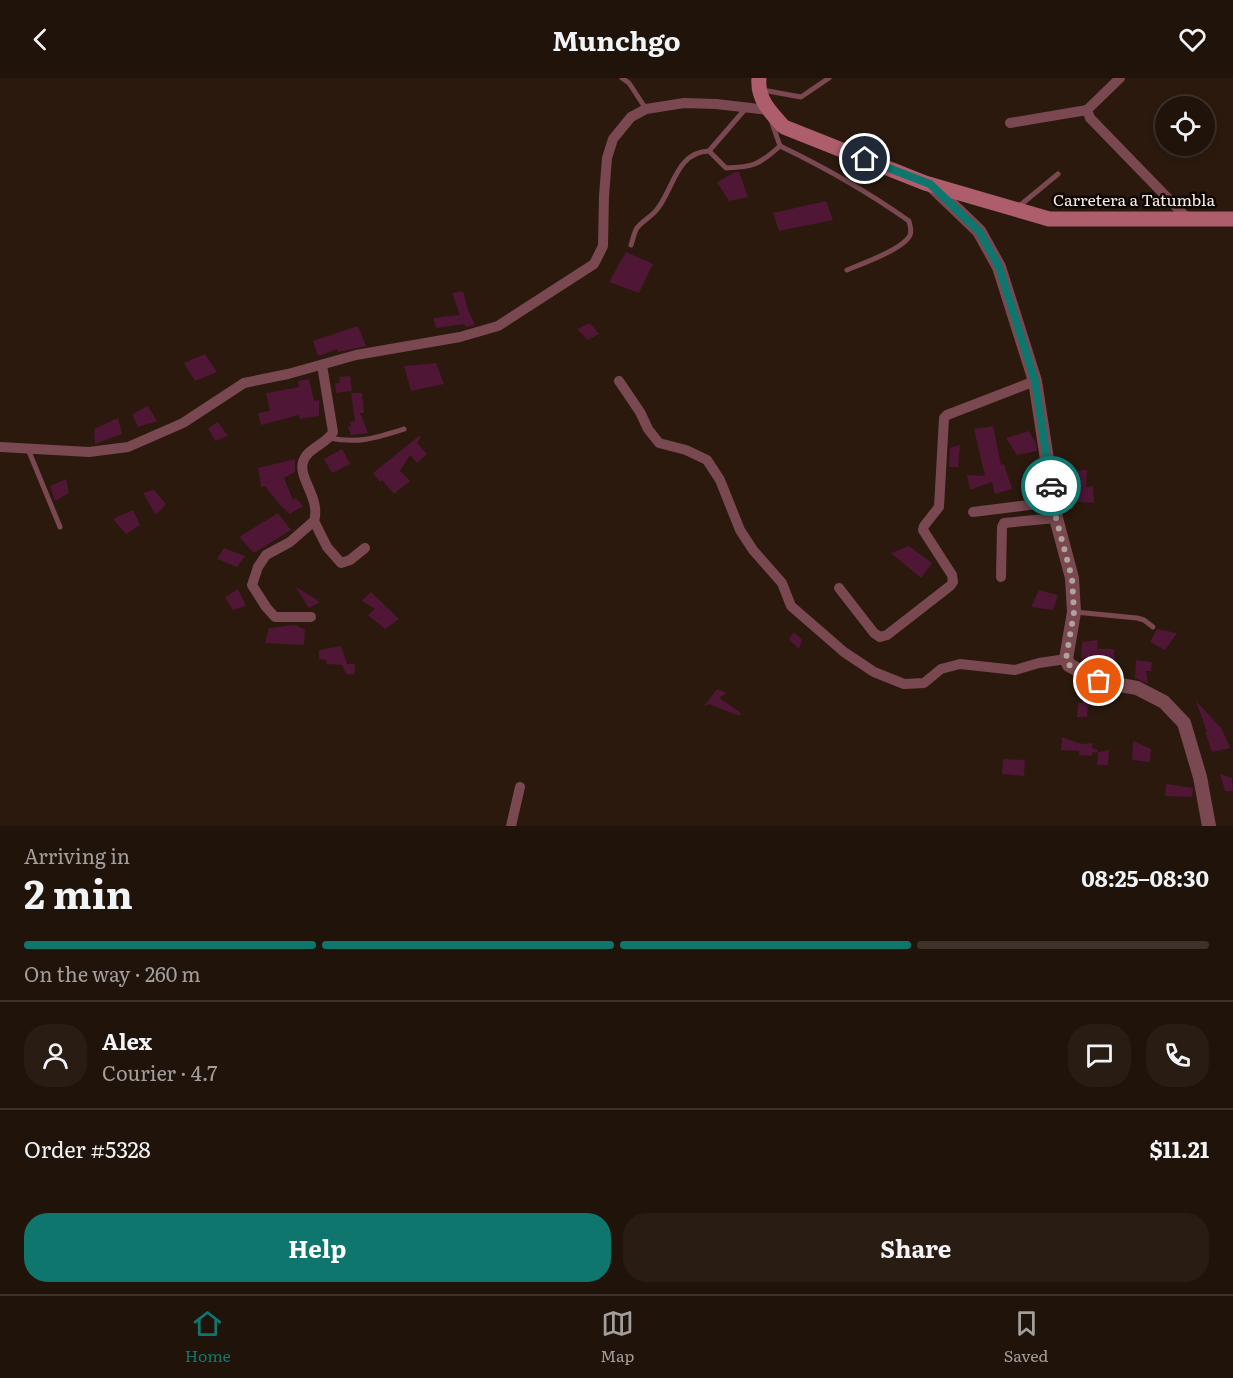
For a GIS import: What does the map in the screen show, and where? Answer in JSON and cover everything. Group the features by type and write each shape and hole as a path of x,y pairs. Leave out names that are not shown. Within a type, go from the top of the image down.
{"main road":[{"name":"Carretera a Tatumbla","path":"758,84 768,110 784,127 930,184 1049,219 1233,219"}],"street":[{"path":"1010,123 1087,110 1120,78"},
{"path":"0,447 89,452 128,447 183,423 244,383 288,374 356,355 460,336 498,326 594,264 603,246 604,196 608,158 613,139 631,117 646,110 684,103 768,110"},
{"path":"1087,110 1090,118 1188,219"},
{"path":"930,184 979,231 999,267 1035,381 1056,518 1072,578 1074,612 1066,659 1069,665 1099,681 1137,688 1164,702 1184,723 1200,777 1209,826"},
{"path":"311,617 275,617 252,585 258,567 266,555 290,542 314,521 316,506 302,465 305,458 333,432 322,364"},
{"path":"619,381 659,443 686,450 707,460 720,480 740,530 753,550 782,583 791,606 844,652 874,672 904,684 924,683 941,669 960,664 1015,670 1066,659"},
{"path":"839,588 874,633 880,637 887,635 950,586 953,582 952,575 923,530 939,507 944,418 1035,381"},
{"path":"973,512 1053,502"},
{"path":"1001,578 1004,523 1056,518"},
{"path":"314,521 327,547 341,563 350,560 365,548"},
{"path":"511,826 520,787"}],"lane":[{"path":"622,78 646,110"},
{"path":"758,84 801,98 829,78"},
{"path":"709,152 747,107"},
{"path":"768,110 780,147 870,193 909,221 911,231 909,238 899,246 847,270"},
{"path":"630,245 637,228 658,208 678,170 697,152 709,152 726,168 750,167 766,159 780,147"},
{"path":"1015,209 1058,174"},
{"path":"329,438 350,441 369,440 404,429"},
{"path":"28,449 60,527"},
{"path":"1074,612 1137,618 1153,627"}],"building":[{"path":"739,172 748,197 729,201 717,182"},
{"path":"826,201 833,220 779,231 773,213"},
{"path":"626,252 653,264 639,293 609,282"},
{"path":"463,291 475,325 466,327 464,324 436,328 433,318 460,315 452,293"},
{"path":"590,323 599,334 588,340 577,329"},
{"path":"358,326 366,346 338,352 337,349 318,356 313,341"},
{"path":"205,354 217,372 195,381 184,363"},
{"path":"436,363 444,384 411,391 404,366"},
{"path":"350,376 352,391 336,393 335,383 340,383 339,377"},
{"path":"309,379 314,401 319,400 319,416 300,419 299,415 261,425 258,413 270,411 266,393 299,387 298,381"},
{"path":"351,393 362,393 364,413 360,413 368,433 351,435 348,427 351,426 350,422 355,421"},
{"path":"148,406 157,421 138,427 132,414"},
{"path":"118,418 122,434 95,444 94,429"},
{"path":"218,422 228,436 215,441 208,428"},
{"path":"993,426 1001,465 1004,464 1012,489 995,494 992,482 970,490 967,475 985,476 974,429"},
{"path":"1029,431 1037,451 1017,455 1006,438"},
{"path":"419,436 421,437 417,443 427,454 417,463 410,455 400,471 410,481 394,494 373,473"},
{"path":"960,445 958,467 949,467 950,448"},
{"path":"342,449 350,464 332,473 324,459"},
{"path":"295,459 295,472 284,478 293,500 296,498 303,506 290,514 265,486 261,487 258,468"},
{"path":"1087,470 1086,487 1093,486 1094,503 1066,501 1066,472"},
{"path":"66,479 69,493 55,501 50,486"},
{"path":"154,490 166,504 156,515 143,493"},
{"path":"133,510 140,525 126,534 113,519"},
{"path":"278,513 291,530 254,553 239,537"},
{"path":"909,546 932,563 921,578 891,553"},
{"path":"224,548 245,556 237,567 217,559"},
{"path":"295,586 320,602 309,608"},
{"path":"238,589 246,606 233,610 225,597"},
{"path":"1039,590 1058,595 1053,610 1031,607"},
{"path":"371,592 399,619 385,629 368,615 375,609 362,601"},
{"path":"295,625 305,630 304,645 265,643 269,628"},
{"path":"1157,629 1177,633 1165,650 1150,642"},
{"path":"794,632 802,640 799,649 789,639"},
{"path":"1098,640 1097,649 1114,649 1115,666 1101,667 1101,659 1081,658 1082,642"},
{"path":"341,646 347,664 355,664 354,675 346,674 342,665 327,664 326,660 319,659 319,650"},
{"path":"1136,660 1152,662 1151,671 1146,671 1148,684 1135,678"},
{"path":"717,689 727,693 719,698 741,713 739,716 709,704 703,707"},
{"path":"1196,701 1222,729 1230,748 1212,752"},
{"path":"1088,702 1087,717 1077,717 1078,703"},
{"path":"1062,737 1081,744 1093,743 1092,748 1098,750 1097,753 1092,752 1092,756 1079,755 1079,751 1061,750"},
{"path":"1133,741 1151,749 1150,762 1132,760"},
{"path":"1109,750 1108,765 1097,765 1098,752"},
{"path":"1003,759 1025,760 1024,776 1002,774"},
{"path":"1220,774 1232,778 1233,791 1225,791"},
{"path":"1166,784 1193,788 1192,797 1165,796"}],"way so far":[{"path":"1051,486 1056,518 1072,578 1074,612 1066,659 1069,665 1099,681"}],"route":[{"path":"865,159 930,184 979,231 999,267 1035,381 1051,486"}]}
